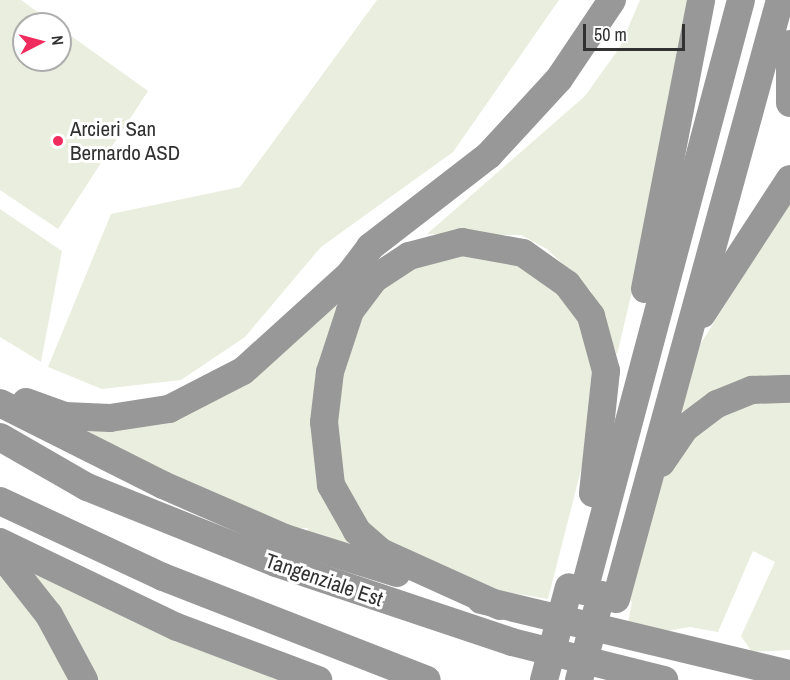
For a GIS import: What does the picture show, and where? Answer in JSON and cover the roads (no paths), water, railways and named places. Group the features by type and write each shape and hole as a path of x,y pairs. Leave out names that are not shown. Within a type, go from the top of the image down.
{"highway":[{"path":"351,274 370,247 466,176 521,122 574,61 612,0"},
{"path":"0,393 65,416 110,418 169,410 243,371 351,274 524,142 581,78 630,0"},
{"path":"645,289 701,0"},
{"path":"593,493 645,289 724,0"},
{"path":"579,680 592,593 741,0"},
{"path":"561,680 575,624 592,593 763,0"},
{"path":"640,508 780,0"},
{"path":"790,44 790,103"},
{"path":"683,354 717,291 789,182"},
{"path":"500,606 381,552 357,531 332,485 324,422 330,372 350,311 374,279 426,249 483,242 523,253 567,284 591,316 604,361 604,415 593,493 592,593 596,680"},
{"path":"544,680 685,428 717,404 752,390 790,389"},
{"path":"0,403 162,485 285,538 500,606 790,674"},
{"name":"Tangenziale Est","path":"0,437 87,487 276,563 512,642 664,680"},
{"path":"0,501 163,577 427,680"},
{"path":"0,542 177,627 318,680"},
{"path":"0,553 49,615 84,680"},
{"path":"710,657 790,661"}],"place":[{"name":"Arcieri San Bernardo ASD","path":"58,141"}]}
